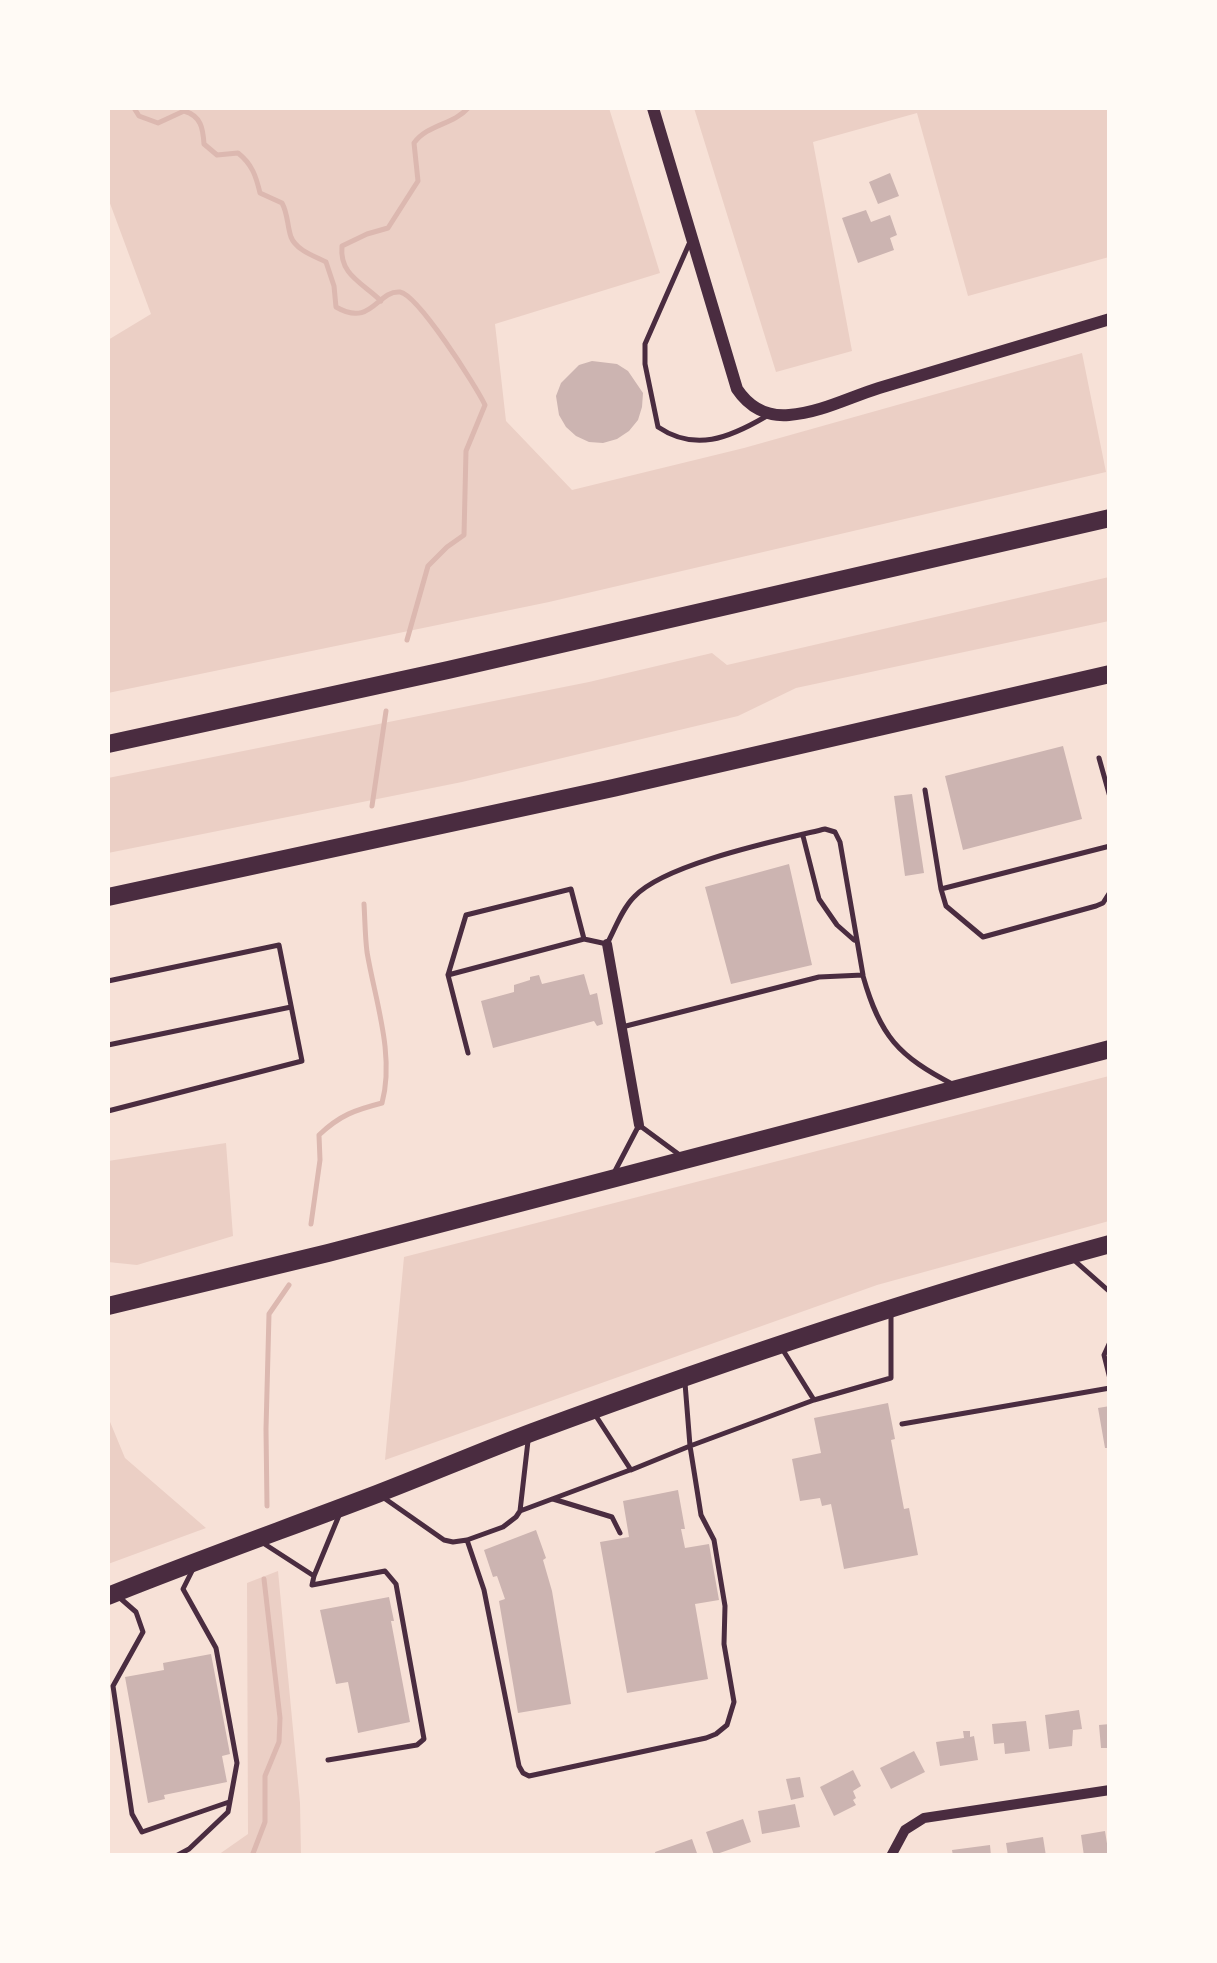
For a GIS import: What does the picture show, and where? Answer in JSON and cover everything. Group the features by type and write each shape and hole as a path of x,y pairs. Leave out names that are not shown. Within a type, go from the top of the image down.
{"highway":[{"path":"108,744 1110,518"},
{"path":"108,898 614,788 1110,674"},
{"path":"110,1303 328,1253 1110,1049"},
{"path":"110,1594 593,1410 779,1345 1105,1247"}],"street":[{"path":"653,108 737,388 745,401 770,414 790,415 817,409 1110,320"},
{"path":"607,944 639,1125"},
{"path":"891,1856 905,1830 924,1818 1110,1790"}],"lane":[{"path":"692,237 645,344 645,364 658,426 673,437 700,442 729,435 770,414"},
{"path":"1099,758 1110,797"},
{"path":"926,790 946,906 982,937 1096,906 1110,892"},
{"path":"448,975 584,939 607,944 632,898 653,881 709,860 832,830 838,835 862,975 872,1008 889,1039 929,1073 961,1089"},
{"path":"802,835 819,899 856,942"},
{"path":"942,889 1110,846"},
{"path":"468,1053 448,975 466,915 571,890 584,939"},
{"path":"108,982 278,945 302,1060 108,1111"},
{"path":"622,1027 818,977 862,975"},
{"path":"108,1044 291,1006"},
{"path":"610,1180 639,1125 688,1161"},
{"path":"1070,1255 1110,1292"},
{"path":"378,1494 444,1540 467,1540 503,1527 520,1511 550,1498 814,1400 891,1378 892,1308"},
{"path":"1110,1342 1104,1355 1110,1379"},
{"path":"779,1345 814,1400"},
{"path":"467,1540 484,1590 523,1773 530,1776 716,1734 727,1724 734,1702 724,1644 725,1606 714,1540 701,1516 685,1378"},
{"path":"902,1424 1110,1388"},
{"path":"593,1410 631,1470"},
{"path":"520,1511 529,1434"},
{"path":"550,1498 612,1518 620,1533"},
{"path":"328,1760 417,1746 424,1740 396,1584 386,1571 312,1585 342,1507"},
{"path":"256,1539 314,1576"},
{"path":"176,1856 228,1812 236,1762 216,1648 183,1589 198,1560"},
{"path":"110,1594 136,1612 142,1632 113,1686 132,1814 142,1832 230,1802"}],"shaded area":[{"path":"108,108 609,108 660,273 495,324 506,421 572,490 744,448 1082,353 1106,472 549,602 108,693 108,340 151,314 108,198"},
{"path":"694,108 1109,108 1109,257 968,296 917,113 813,142 852,351 776,372"},
{"path":"1109,577 1109,621 796,688 738,716 462,782 108,853 108,778 589,682 712,653 727,665"},
{"path":"1109,1076 1109,1221 877,1285 385,1460 404,1257"},
{"path":"226,1143 233,1236 137,1265 108,1262 108,1161"},
{"path":"108,1417 125,1458 206,1528 108,1564"},
{"path":"278,1571 300,1803 301,1855 218,1855 248,1834 247,1583"}],"building":[{"path":"890,173 899,196 878,204 869,182"},
{"path":"866,210 871,222 890,215 897,235 890,238 894,250 858,263 842,218"},
{"path":"592,361 617,364 628,371 643,393 638,420 617,439 603,443 589,442 566,427 556,396 561,383 579,365"},
{"path":"1063,746 1082,819 963,850 945,776"},
{"path":"912,794 924,873 905,876 894,796"},
{"path":"789,864 812,965 731,984 705,887"},
{"path":"584,974 590,995 597,993 603,1024 597,1026 594,1021 493,1048 481,1001 514,992 514,985 530,977 539,975 542,984"},
{"path":"888,1403 904,1509 909,1508 918,1555 844,1569 831,1504 822,1506 820,1498 800,1501 792,1459 821,1453 814,1418"},
{"path":"1110,1406 1110,1448 1105,1448 1098,1408"},
{"path":"678,1490 685,1548 709,1544 719,1600 695,1604 708,1679 627,1693 600,1542 629,1537 623,1501"},
{"path":"536,1530 546,1558 543,1560 571,1704 518,1713 499,1601 505,1599 484,1550"},
{"path":"389,1597 410,1722 358,1733 348,1682 336,1684 320,1610"},
{"path":"211,1654 230,1754 222,1756 227,1782 164,1795 165,1799 148,1803 125,1677 164,1670 163,1663"},
{"path":"1079,1710 1082,1729 1073,1730 1072,1746 1049,1749 1045,1715"},
{"path":"1026,1721 1030,1751 1005,1754 1004,1743 994,1744 992,1724"},
{"path":"1110,1724 1110,1748 1101,1748 1099,1725"},
{"path":"963,1731 974,1736 978,1760 940,1766 936,1742 964,1738"},
{"path":"914,1751 925,1772 891,1789 880,1768"},
{"path":"853,1770 861,1786 853,1791 856,1805 834,1816 820,1787"},
{"path":"800,1777 804,1797 791,1800 786,1779"},
{"path":"795,1804 800,1827 762,1834 758,1811"},
{"path":"743,1819 751,1842 714,1855 706,1832"},
{"path":"1105,1831 1109,1856 1084,1856 1081,1835"},
{"path":"1043,1837 1046,1856 1008,1856 1006,1843"},
{"path":"692,1839 698,1856 656,1856 655,1852"},
{"path":"990,1845 991,1856 953,1856 952,1850"}],"waterway":[{"path":"134,108 139,116 158,123 184,111 190,113 200,123 204,144 217,155 238,153 243,157 253,171 260,193 282,203 293,242 326,262 336,307 358,313 392,293 408,297 446,342 485,405 466,451 464,535 428,566 407,640"},
{"path":"381,301 348,271 342,246 388,228 418,181 414,143 468,108"},
{"path":"372,806 386,711"},
{"path":"311,1224 320,1160 319,1135 348,1114 382,1103 385,1085 385,1047 367,952 364,904"},
{"path":"267,1506 269,1314 289,1285"},
{"path":"252,1856 265,1822 265,1776 279,1742 280,1718 264,1579"}]}
